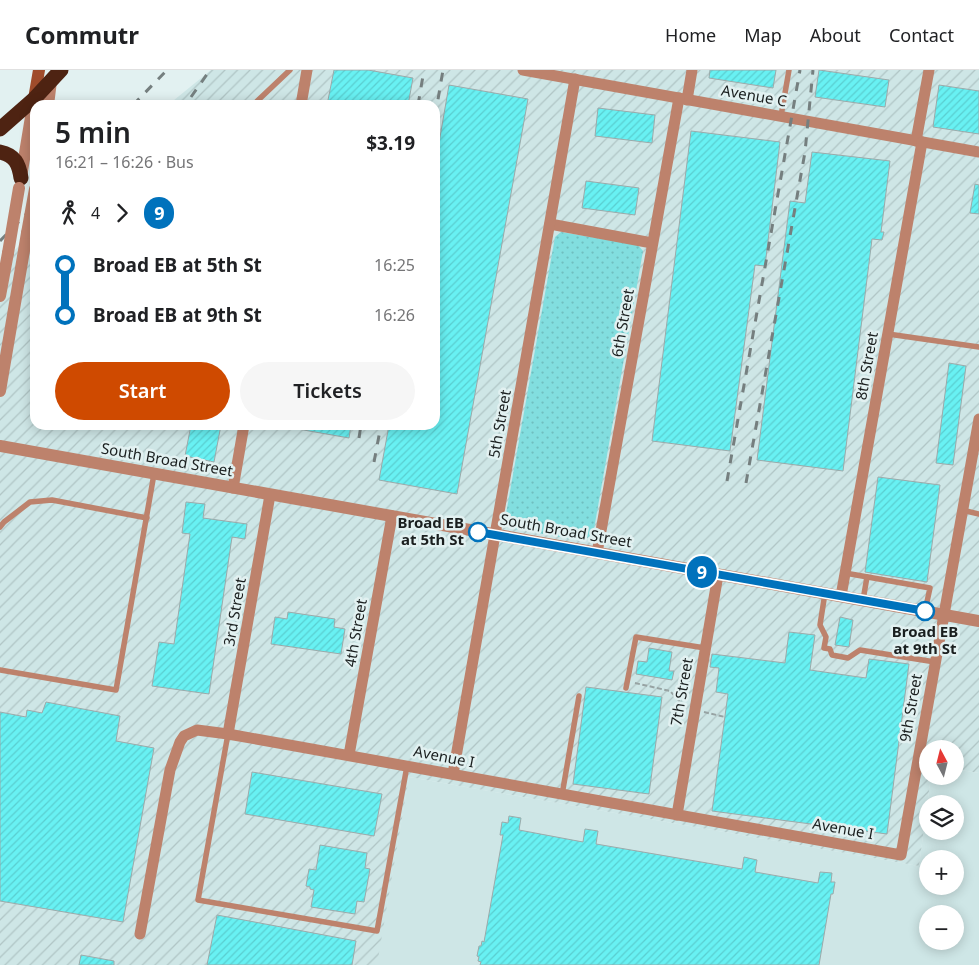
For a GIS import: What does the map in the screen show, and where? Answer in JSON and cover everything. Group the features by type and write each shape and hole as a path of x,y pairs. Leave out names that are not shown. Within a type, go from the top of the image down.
{"highway":[{"path":"42,100 55,74"},
{"path":"0,129 30,109"},
{"path":"0,152 16,159 19,167 20,183"}],"main road":[{"path":"39,70 41,100"}],"street":[{"path":"302,100 308,70"},
{"name":"Avenue C","path":"524,70 979,152"},
{"name":"6th Street","path":"597,553 652,243 683,99 692,70"},
{"name":"8th Street","path":"841,596 888,334 929,70"},
{"name":"5th Street","path":"453,774 575,79"},
{"path":"0,296 20,183 30,144"},
{"path":"0,392 30,216"},
{"path":"550,224 652,243"},
{"name":"9th Street","path":"901,855 934,662 979,419"},
{"path":"233,488 243,430"},
{"name":"South Broad Street","path":"0,446 979,621"},
{"name":"3rd Street","path":"228,734 270,495"},
{"name":"4th Street","path":"349,755 392,516"},
{"name":"7th Street","path":"677,815 718,575"},
{"name":"Avenue I","path":"140,934 170,770 184,736 197,730 349,755 901,855"}],"lane":[{"path":"258,100 290,70"},
{"path":"781,116 790,70"},
{"path":"888,334 979,347"},
{"path":"0,670 116,690 154,474"},
{"path":"0,527 30,502 52,500 146,518"},
{"path":"962,510 979,514"},
{"path":"845,573 930,588 925,611"},
{"path":"863,600 868,577"},
{"path":"825,594 820,625 826,637 824,648 830,649 832,655 848,658 860,650 934,662"},
{"path":"627,685 636,637 705,648"},
{"path":"562,795 579,696"},
{"path":"228,734 198,900 376,931 406,766"}],"path":[{"path":"627,685 670,691 683,706 725,717"}],"shaded area":[{"path":"211,70 979,70 979,773 964,770 964,740 919,740 919,785 930,785 928,795 919,795 919,840 922,840 921,850 919,850 919,866 409,777 377,965 0,965 0,264 30,236 30,430 440,430 440,100 174,100"},
{"path":"561,232 638,245 643,251 594,529 591,536 582,541 515,529 508,522 506,514 555,237"},
{"path":"964,770 979,773 979,965 368,965 386,910 409,777 919,866 919,895 964,895 964,850 921,850 922,840 964,840 964,795 928,795 930,785 964,785"}],"building":[{"path":"334,70 368,70 413,78 409,100 328,100"},
{"path":"710,70 776,70 773,88 709,78"},
{"path":"819,70 889,80 885,107 815,97"},
{"path":"449,85 528,99 457,494 379,480 388,430 440,430 440,137"},
{"path":"939,85 979,91 979,134 933,127"},
{"path":"598,108 655,115 652,143 595,136"},
{"path":"691,131 780,142 765,266 755,265 730,451 652,441"},
{"path":"812,152 890,161 881,232 884,232 882,240 872,239 843,471 757,460 790,201 805,203"},
{"path":"586,181 639,188 635,215 582,208"},
{"path":"975,184 979,185 979,214 970,213"},
{"path":"949,363 966,366 953,465 936,463"},
{"path":"190,430 220,430 214,462 185,456"},
{"path":"304,430 350,430 349,438"},
{"path":"878,477 940,485 927,582 865,572"},
{"path":"186,502 205,504 203,518 247,524 245,539 232,537 209,694 152,686 159,642 174,644 190,534 182,533"},
{"path":"288,612 335,619 334,627 345,629 341,654 271,644 275,617 287,619"},
{"path":"840,617 853,620 849,647 835,645"},
{"path":"789,632 815,635 810,670 866,678 869,659 909,664 887,834 712,811 728,694 716,692 719,668 710,667 712,654 785,663"},
{"path":"649,648 672,652 669,671 674,671 672,680 636,674 638,661 647,662"},
{"path":"586,687 662,697 649,794 573,784"},
{"path":"46,702 120,716 116,741 154,748 123,922 0,901 0,712 26,717 27,710 42,713"},
{"path":"252,772 382,794 374,836 245,814"},
{"path":"509,816 521,818 519,830 583,842 585,829 598,831 596,844 742,869 744,857 757,860 755,872 818,883 820,872 832,873 831,882 835,882 833,894 831,894 819,965 480,965 481,962 478,961 479,957 477,956 479,946 481,946 482,941 484,942 503,835 500,835 502,822 508,823"},
{"path":"320,845 367,853 365,868 370,869 364,902 357,901 355,914 311,907 314,890 306,886 309,869 316,870"},
{"path":"217,915 356,941 352,965 207,965"},
{"path":"81,955 114,961 114,965 79,965"}],"railway":[{"path":"138,100 167,70"},
{"path":"191,97 210,70"},
{"path":"419,100 424,70"},
{"path":"438,100 443,70"},
{"path":"727,481 800,70"},
{"path":"746,483 805,152 813,70"},
{"path":"0,241 30,210"},
{"path":"359,438 360,430"},
{"path":"374,462 380,430"}],"bus line":[{"name":"9","path":"478,532 925,611"}],"place":[{"name":"Broad EB at 5th St","path":"478,532"},
{"name":"Broad EB at 9th St","path":"925,611"}]}
